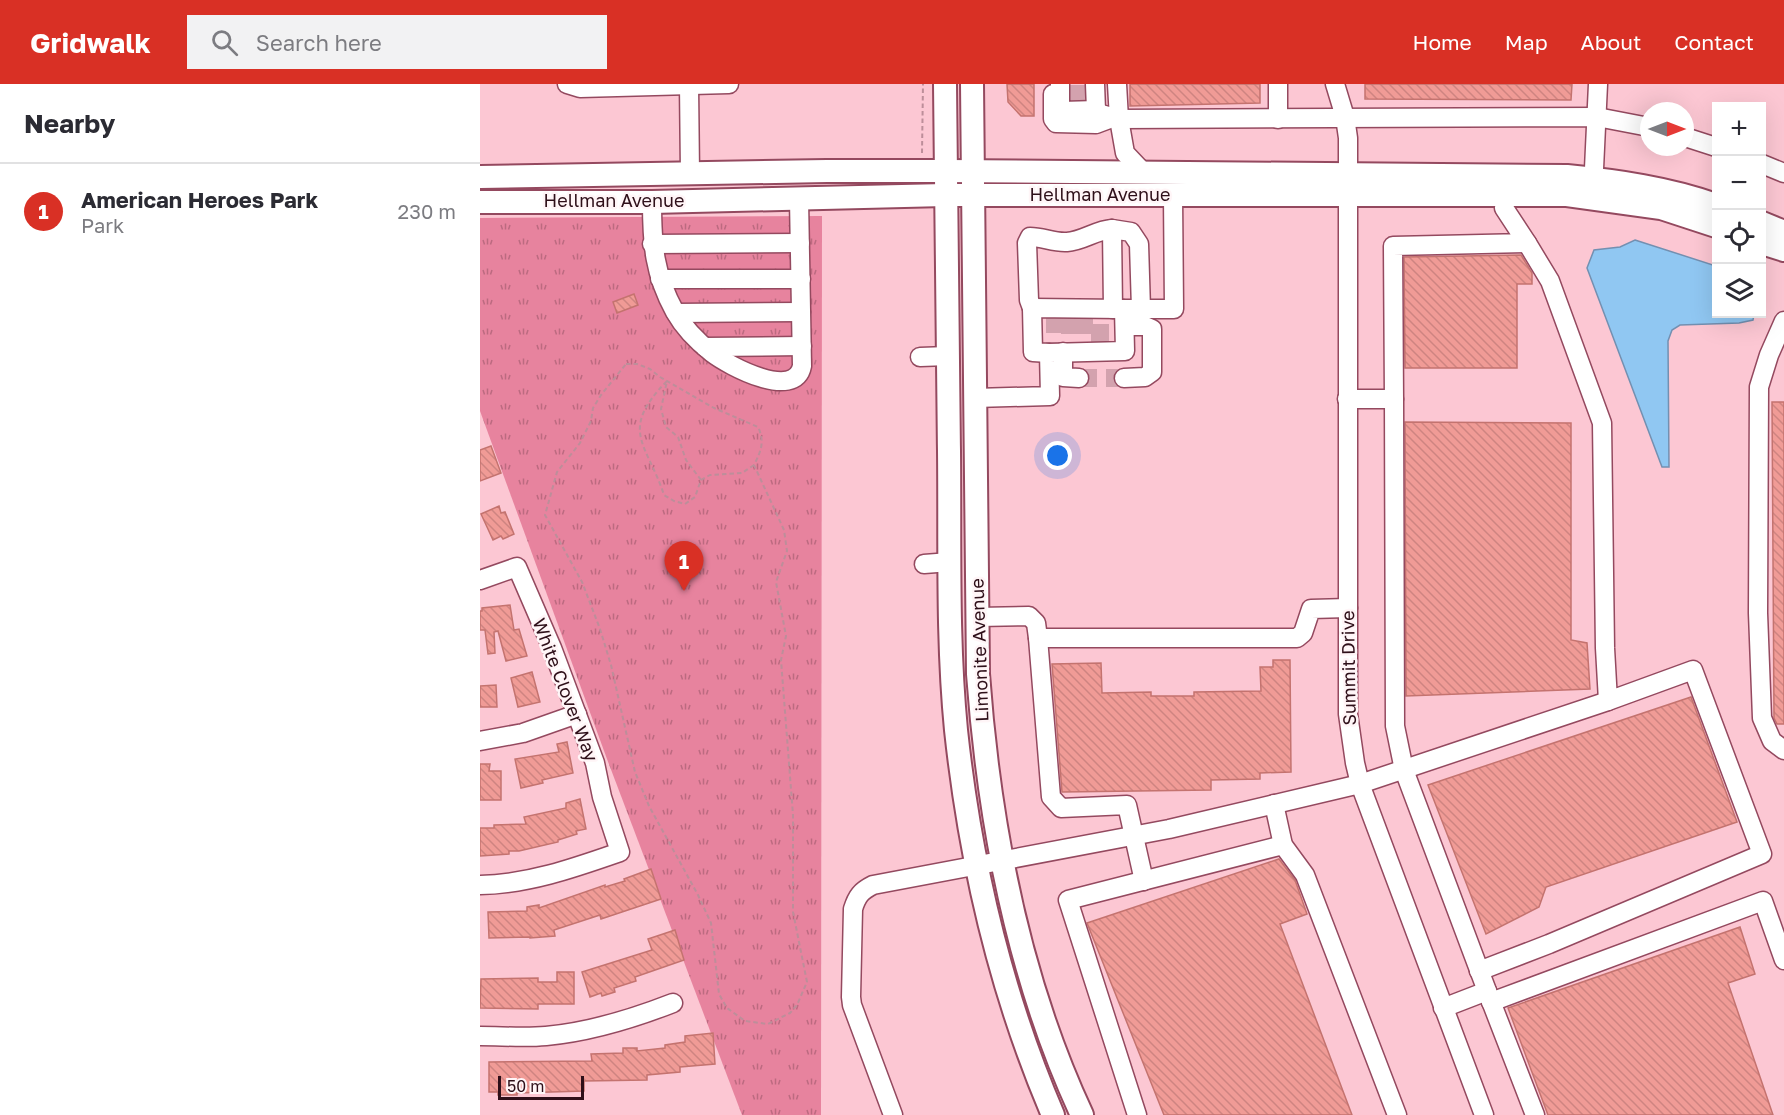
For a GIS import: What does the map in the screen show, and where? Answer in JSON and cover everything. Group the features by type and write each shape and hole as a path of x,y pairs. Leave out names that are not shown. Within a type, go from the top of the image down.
{"main road":[{"name":"Limonite Avenue","path":"945,84 951,634 956,729 970,830 997,957 1020,1031 1053,1115"},
{"name":"Limonite Avenue","path":"972,84 978,674 982,731 988,784 1020,937 1058,1059 1082,1115"},
{"name":"Hellman Avenue","path":"480,177 945,171 1144,172 1347,185 1568,195 1593,188 1629,183 1712,204"},
{"name":"Hellman Avenue","path":"480,202 652,202 945,195 1173,196 1347,185"},
{"name":"Hellman Avenue","path":"1593,188 1712,225"},
{"path":"1766,225 1784,232"},
{"path":"1766,245 1784,250"},
{"path":"950,562 963,608 968,615 978,617"}],"street":[{"path":"567,84 580,88 729,84"},
{"path":"1101,103 1117,84"},
{"path":"1278,84 1278,119"},
{"name":"Summit Drive","path":"1335,84 1345,117 1347,185 1348,714 1354,763 1484,1115"},
{"path":"1593,188 1598,84"},
{"path":"689,85 690,174"},
{"path":"1060,89 1060,107 1063,111 1101,103 1278,119 1598,117 1640,125"},
{"path":"1101,103 1125,153 1144,172"},
{"path":"1694,140 1712,146"},
{"path":"1766,166 1784,173"},
{"path":"1032,308 1094,313 1174,309 1173,196"},
{"path":"652,202 652,244 660,279 676,313 693,336 738,369 761,378 788,381 794,380 801,372 799,199"},
{"path":"1504,208 1550,281 1602,423 1605,648 1608,701"},
{"path":"1105,229 1131,232 1139,244 1094,313 1125,351 1073,348 1032,352 1032,308 1029,300 1027,243 1030,237 1038,237 1051,242 1068,242 1082,239 1105,229"},
{"path":"1094,313 1112,229"},
{"path":"652,244 800,243"},
{"path":"1527,243 1393,246 1395,726 1404,770 1535,1115"},
{"path":"660,279 801,279"},
{"path":"676,313 801,312"},
{"path":"1094,313 1152,329 1152,372 1145,377 1124,378"},
{"path":"1784,321 1776,356 1759,387 1758,613 1762,718 1772,741 1784,750"},
{"path":"705,347 802,346"},
{"path":"975,398 1050,396 1073,348"},
{"path":"1073,348 1063,377 1079,378"},
{"path":"920,357 948,356"},
{"path":"1347,399 1394,399"},
{"path":"924,564 950,562"},
{"name":"White Clover Way","path":"480,580 517,567 552,648 595,762 602,797 620,852 526,881 480,885"},
{"path":"1038,638 1297,638 1303,633 1311,609 1347,608"},
{"path":"978,617 1029,616 1036,623 1051,797 1061,808 1126,805 1144,881"},
{"path":"893,1115 852,1005 853,909 862,891 873,885 1133,835 1360,784 1693,670 1762,854 1479,971"},
{"path":"480,741 523,733 577,714"},
{"path":"1274,804 1283,845 1305,875 1397,1115"},
{"path":"1137,1115 1068,900 1283,845"},
{"path":"1443,1008 1489,996 1763,901 1784,960"},
{"path":"480,1036 545,1036 573,1033 629,1020 673,1003"}],"path":[{"path":"667,381 647,403 639,434 644,452 664,495 685,504 695,497 701,480 710,475 742,473 754,465 762,450 762,437 758,427 714,408 650,369 637,364 626,364 613,378 594,408 591,421 580,443 557,472 545,515 582,582 600,629 611,665 635,772 649,806 711,923 719,994 727,1008 745,1021 768,1024 790,1013 797,1005 807,982 793,912 793,815 781,660 786,636 776,582 787,551 784,530 754,465"},
{"path":"667,381 661,410 666,427 678,437 686,460 701,480"}],"green space":[{"path":"822,216 821,1115 742,1115 607,759 480,411 480,218"}],"water":[{"path":"1635,240 1712,265 1712,318 1753,318 1739,323 1680,325 1672,330 1668,341 1669,467 1662,467 1587,268 1594,250 1620,247"}],"building":[{"path":"1007,84 1034,84 1034,116 1021,116 1008,102"},
{"path":"1130,84 1260,84 1260,103 1130,106"},
{"path":"1365,84 1572,84 1571,100 1365,99"},
{"path":"1521,255 1532,273 1532,284 1517,284 1517,368 1405,368 1404,257"},
{"path":"634,294 638,305 617,313 613,302"},
{"path":"1772,402 1784,402 1784,724 1777,724 1774,718"},
{"path":"1405,422 1571,423 1571,640 1587,643 1590,689 1406,696"},
{"path":"491,446 501,473 480,481 480,450"},
{"path":"499,506 501,513 505,512 514,534 493,540 481,514"},
{"path":"510,605 514,630 519,629 527,656 506,661 498,631 494,632 495,653 488,654 485,630 480,630 480,611 482,608"},
{"path":"1273,660 1290,660 1291,772 1260,773 1260,779 1211,780 1211,790 1062,792 1052,664 1101,663 1102,693 1151,692 1151,696 1194,696 1194,692 1261,691 1260,667 1273,667"},
{"path":"532,672 540,702 518,707 511,678"},
{"path":"496,685 497,707 480,707 480,686"},
{"path":"1691,697 1737,822 1546,887 1539,907 1486,934 1428,785"},
{"path":"567,742 573,773 542,780 543,783 521,788 515,759 559,752 557,744"},
{"path":"480,764 490,764 489,771 501,771 501,800 480,800"},
{"path":"580,799 586,829 576,831 577,834 558,840 558,842 519,851 509,851 509,854 480,856 480,828 526,824 524,817 566,808 566,803"},
{"path":"1279,859 1295,880 1307,914 1280,924 1352,1115 1164,1115 1087,923"},
{"path":"651,869 661,899 601,919 600,915 554,930 555,936 489,938 488,912 527,911 527,907 539,905 539,908 605,885 605,887 625,881 624,879"},
{"path":"1740,927 1755,974 1728,983 1773,1115 1548,1115 1508,1008"},
{"path":"675,930 684,960 635,977 636,981 614,988 615,992 590,997 582,972 652,950 648,939"},
{"path":"557,972 574,972 574,1004 538,1004 538,1009 480,1008 481,979 538,978 538,982 557,982"},
{"path":"713,1033 715,1064 680,1067 680,1072 647,1075 647,1080 584,1081 584,1091 517,1093 517,1095 498,1095 498,1092 489,1092 489,1062 592,1061 591,1054 623,1053 623,1048 637,1048 637,1051 665,1048 665,1045 685,1042 685,1036"}],"tunnel":[{"path":"1067,94 1089,94"},
{"path":"1055,315 1055,343"},
{"path":"1070,316 1070,341"},
{"path":"1084,316 1084,340"},
{"path":"1100,317 1100,342"},
{"path":"1079,378 1124,378"}],"place":[{"name":"American Heroes Park","path":"684,591"}]}
